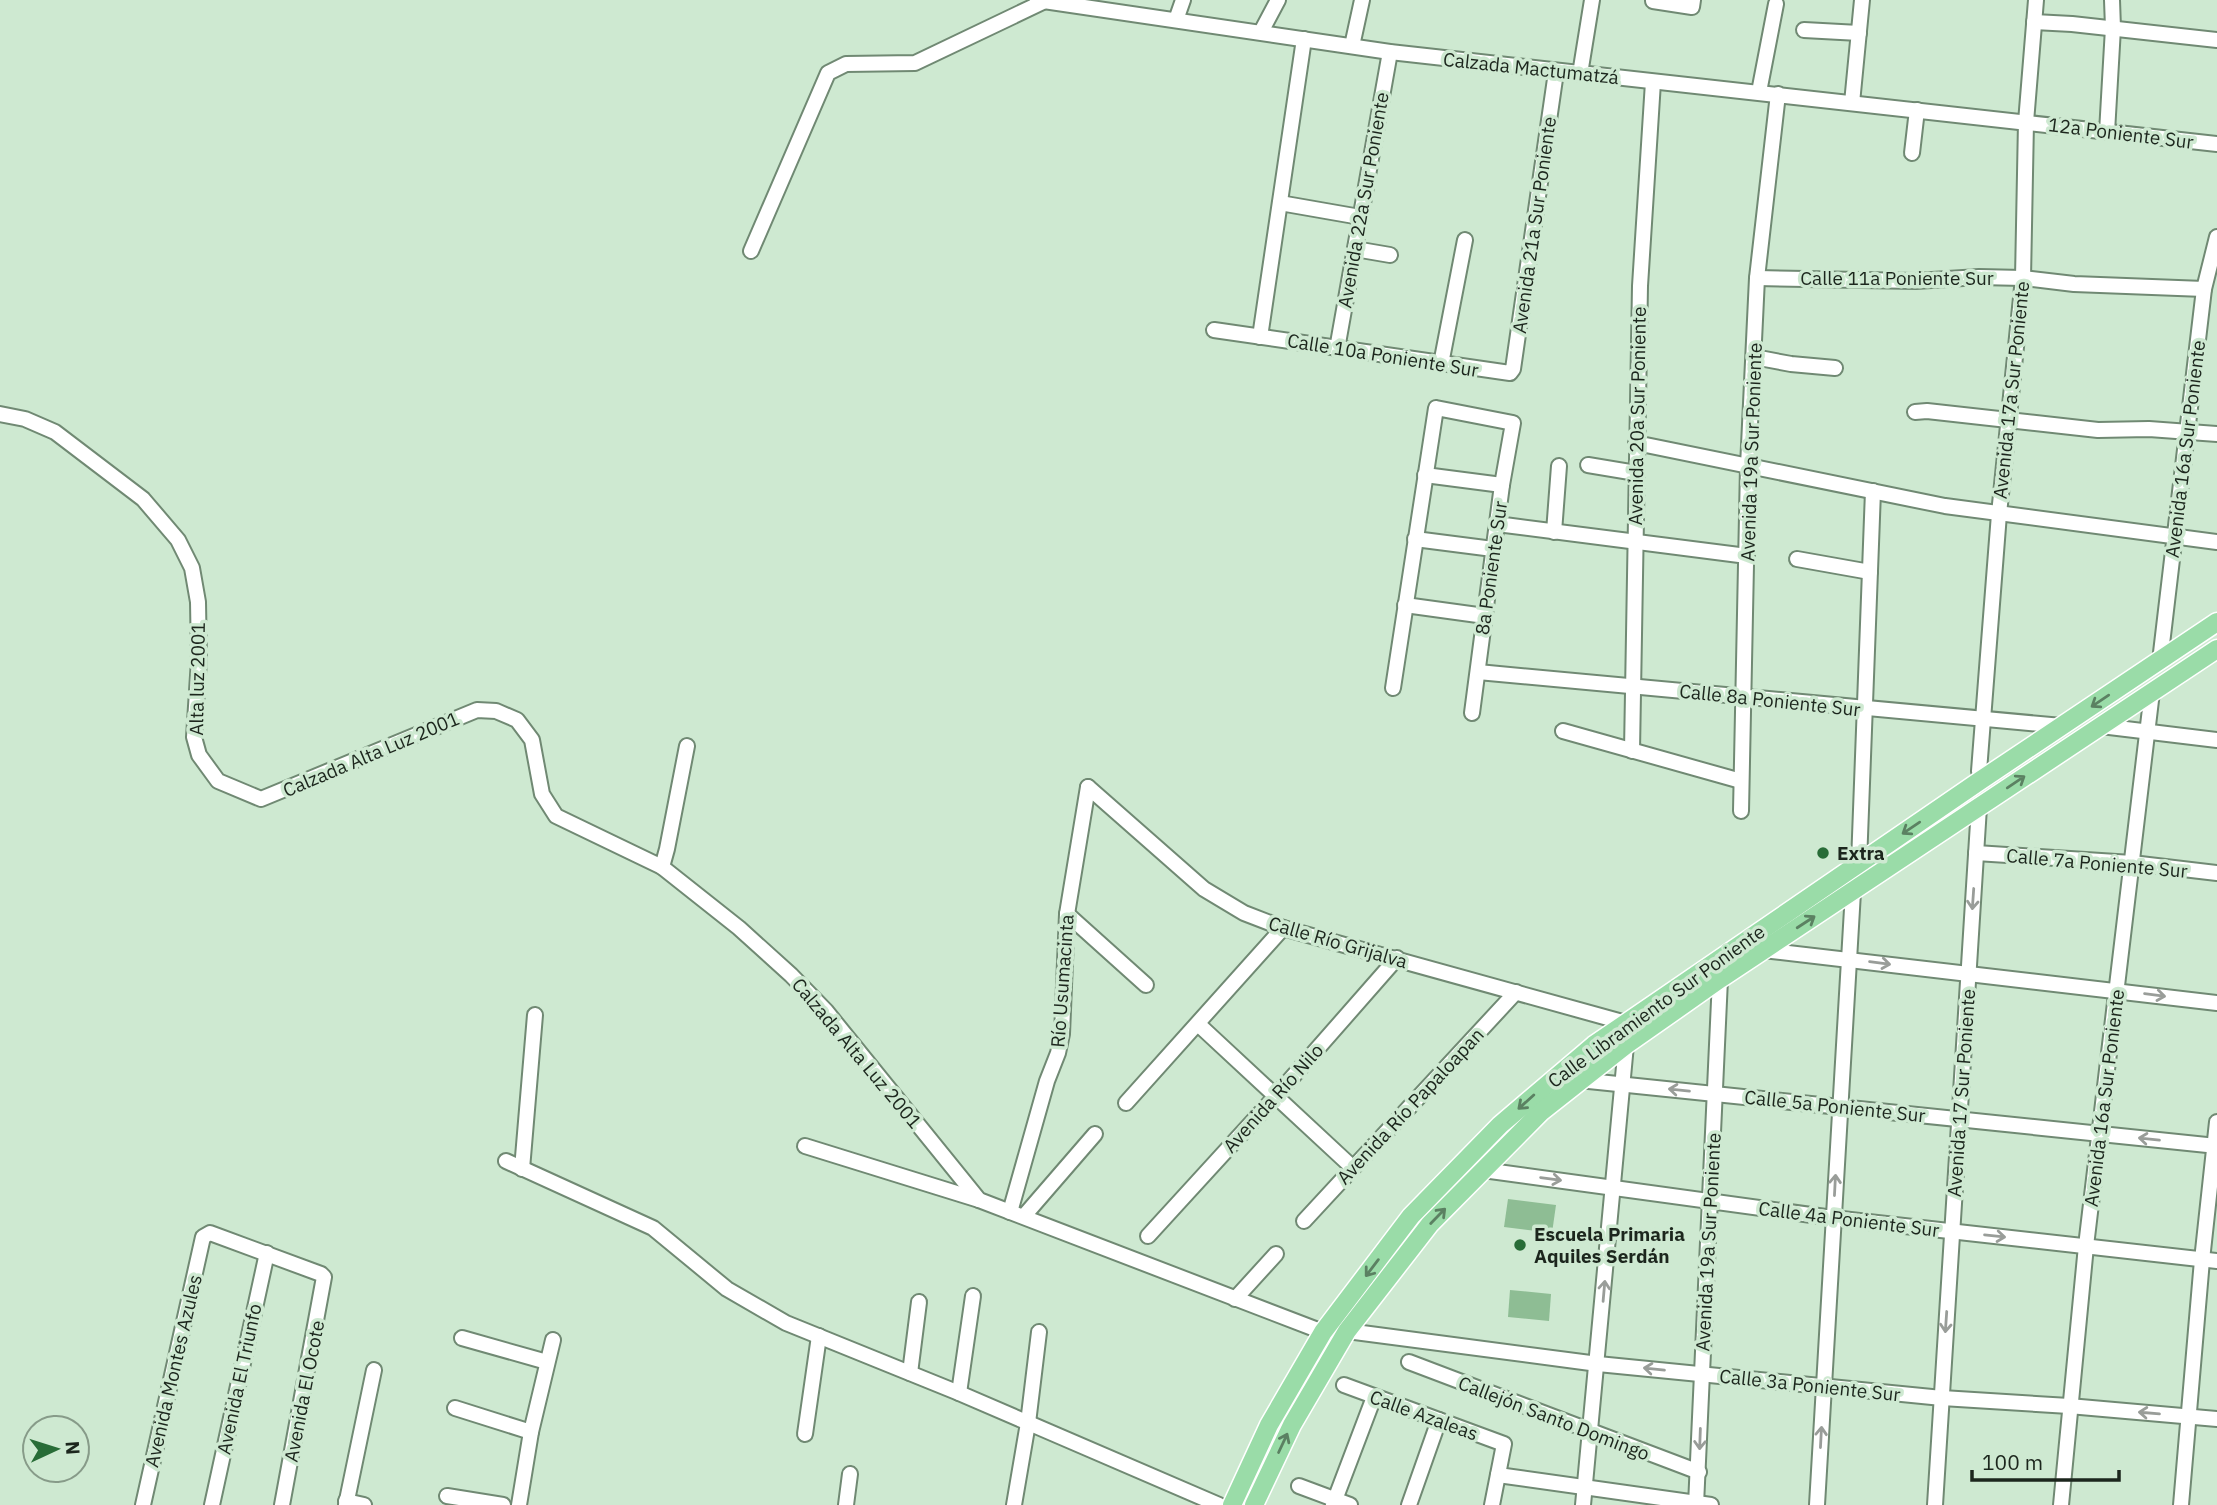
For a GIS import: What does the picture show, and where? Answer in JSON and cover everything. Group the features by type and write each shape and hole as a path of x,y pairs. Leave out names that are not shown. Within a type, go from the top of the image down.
{"main road":[{"name":"Calle Libramiento Sur Poniente","path":"1232,1505 1269,1425 1323,1332 1411,1216 1500,1125 1594,1045 1858,863 2217,622"},
{"name":"Calle Libramiento Sur Poniente","path":"2135,678 2153,673 2217,631"},
{"name":"Calle Libramiento Sur Poniente","path":"2147,695 2156,680 2217,640"},
{"name":"Calle Libramiento Sur Poniente","path":"1254,1505 1292,1425 1347,1331 1430,1224 1541,1112 1626,1045 1720,979 2217,649"}],"street":[{"path":"1176,20 1183,0"},
{"path":"1261,32 1278,0"},
{"path":"1352,46 1362,0"},
{"path":"1580,74 1592,0"},
{"path":"1653,1 1692,7 1693,0"},
{"path":"1852,103 1862,0"},
{"name":"Avenida 17a Sur Poniente","path":"1981,780 1979,771 1999,514 2023,278 2026,122 2036,0"},
{"path":"2107,132 2112,0"},
{"path":"751,251 828,74 846,64 915,62 1041,1"},
{"name":"Calzada Mactumatzá","path":"1041,1 1390,52 2026,122"},
{"path":"1759,92 1776,4"},
{"path":"2034,22 2217,40"},
{"path":"1804,30 1859,33"},
{"path":"1260,337 1304,39"},
{"name":"Avenida 22a Sur Poniente","path":"1337,349 1390,52"},
{"name":"Avenida 21a Sur Poniente","path":"1506,374 1513,369 1556,72"},
{"name":"Avenida 20a Sur Poniente","path":"1632,751 1640,286 1653,82"},
{"name":"Avenida 19a Sur Poniente","path":"1741,811 1748,467 1757,278 1778,94"},
{"path":"1912,153 1917,110"},
{"name":"12a Poniente Sur","path":"2026,122 2217,144"},
{"path":"1280,203 1360,217"},
{"name":"Avenida 16a Sur Poniente","path":"2160,661 2204,289 2217,237"},
{"path":"1441,365 1465,240"},
{"path":"1356,248 1390,255"},
{"name":"Calle 11a Poniente Sur","path":"1757,278 1916,281 1979,277 2023,278 2074,284 2204,289"},
{"name":"Calle 10a Poniente Sur","path":"1214,330 1506,374"},
{"path":"1754,357 1835,368"},
{"name":"8a Poniente Sur","path":"1425,475 1436,408 1513,423 1502,485 1472,713"},
{"path":"1915,412 2009,419 2098,430 2149,429 2217,434"},
{"name":"Alta luz 2001","path":"0,414 25,419 55,432 143,499 178,540 192,568 198,602 200,660 194,737 199,755 218,781 261,799"},
{"path":"1636,443 1945,506 2217,542"},
{"path":"1588,465 1636,472"},
{"path":"1554,532 1559,466"},
{"path":"1393,688 1425,475 1502,485"},
{"path":"1858,863 1866,709 1872,491"},
{"path":"1497,524 1747,556"},
{"path":"1415,539 1493,549"},
{"path":"1797,559 1870,572"},
{"path":"1405,606 1485,616"},
{"name":"Calle 8a Poniente Sur","path":"1478,672 2062,726"},
{"name":"Avenida 16a Sur Poniente","path":"2061,1505 2086,1246 2148,733 2147,695"},
{"name":"Calzada Alta Luz 2001","path":"261,799 477,710 496,711 517,720 532,740 542,794 556,816 662,867 738,928 800,984 826,1011 979,1200 1323,1332"},
{"path":"2101,726 2217,740"},
{"path":"1563,731 1741,781"},
{"path":"662,867 687,746"},
{"name":"Río Usumacinta","path":"1017,1214 1060,1043 1067,914 1088,788"},
{"name":"Calle Río Grijalva","path":"1088,788 1205,889 1244,913 1283,928 1626,1023"},
{"name":"Avenida 17 Sur Poniente","path":"1935,1505 1979,807"},
{"name":"Calle 7a Poniente Sur","path":"1976,853 2132,863 2217,873"},
{"path":"1816,1505 1853,892"},
{"path":"1067,914 1146,985"},
{"path":"1126,1103 1283,928"},
{"path":"1763,950 2217,1003"},
{"name":"Avenida Río Nilo","path":"1148,1236 1397,958"},
{"name":"Avenida 19a Sur Poniente","path":"1701,1505 1699,1472 1702,1374 1720,979"},
{"name":"Avenida Río Papaloapan","path":"1304,1221 1516,992"},
{"path":"522,1169 535,1015"},
{"path":"1198,1024 1352,1167"},
{"path":"1583,1505 1626,1045"},
{"name":"Calle 5a Poniente Sur","path":"1579,1080 2215,1145"},
{"path":"2181,1505 2210,1260 2217,1122"},
{"path":"1017,1214 1095,1134"},
{"path":"804,1146 979,1200"},
{"path":"506,1161 653,1228 727,1289 758,1309 1219,1505"},
{"name":"Calle 4a Poniente Sur","path":"1483,1170 1833,1218 2210,1260"},
{"name":"Avenida Montes Azules","path":"142,1505 203,1237 210,1233 267,1253"},
{"name":"Avenida El Ocote","path":"267,1253 321,1274 324,1278 282,1505"},
{"name":"Avenida El Triunfo","path":"212,1505 267,1253"},
{"path":"1235,1299 1276,1254"},
{"path":"959,1393 973,1296"},
{"path":"910,1373 919,1302"},
{"name":"Calle 3a Poniente Sur","path":"1347,1331 1598,1364 1824,1387 2217,1419"},
{"path":"1014,1505 1028,1423 1039,1332"},
{"path":"804,1434 819,1336"},
{"path":"462,1338 547,1362"},
{"path":"519,1505 531,1432 553,1340"},
{"name":"Callejón Santo Domingo","path":"1409,1362 1590,1433 1699,1472"},
{"path":"364,1505 346,1503 374,1370"},
{"name":"Calle Azaleas","path":"1344,1385 1504,1444 1498,1475"},
{"path":"1334,1502 1374,1397"},
{"path":"455,1408 531,1432"},
{"path":"1409,1505 1439,1420"},
{"path":"846,1505 850,1474"},
{"path":"1492,1505 1498,1475 1701,1505"},
{"path":"1299,1486 1334,1502 1350,1505"},
{"path":"447,1496 503,1505"}],"green space":[{"path":"1508,1199 1556,1205 1552,1233 1504,1227"},
{"path":"1510,1290 1551,1294 1549,1321 1508,1317"}],"place":[{"name":"Extra","path":"1823,853"},
{"name":"Escuela Primaria Aquiles Serdán","path":"1520,1245"}]}
